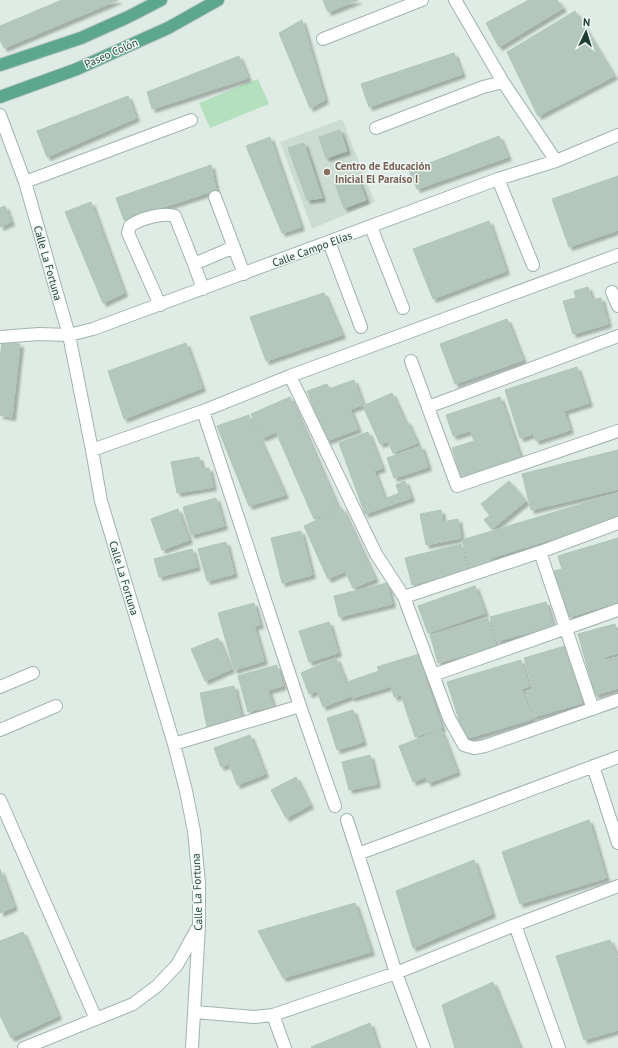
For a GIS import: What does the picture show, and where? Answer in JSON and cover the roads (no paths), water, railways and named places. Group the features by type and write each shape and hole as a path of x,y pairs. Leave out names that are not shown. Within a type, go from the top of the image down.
{"main road":[{"path":"0,65 81,38 161,0"},
{"name":"Paseo Colón","path":"0,98 76,69 168,28 218,0"}],"street":[{"path":"323,39 422,0"},
{"path":"455,0 503,82 556,161"},
{"path":"376,128 503,82"},
{"name":"Calle La Fortuna","path":"0,115 25,182 69,335 101,501 174,744 186,791 194,831 199,883 199,926 192,1048"},
{"path":"25,182 190,120"},
{"name":"Calle Campo Elías","path":"0,337 39,334 69,335 93,329 498,179 556,161 618,135"},
{"path":"498,179 533,265"},
{"path":"215,197 244,274"},
{"path":"160,305 128,233 130,226 135,222 162,215 169,214 174,216 203,289"},
{"path":"371,227 403,308"},
{"path":"329,242 361,327"},
{"path":"194,264 234,247"},
{"path":"92,450 204,411 290,376 618,255"},
{"path":"612,292 618,306"},
{"path":"428,407 618,336"},
{"path":"411,361 458,486 618,431"},
{"path":"290,376 376,554 404,597 449,718 464,744 474,748 485,746 618,700"},
{"path":"204,411 300,706 335,806"},
{"path":"404,597 540,552 618,523"},
{"path":"540,552 593,709"},
{"path":"433,675 618,610"},
{"path":"0,686 33,673"},
{"path":"0,730 56,706"},
{"path":"174,744 300,706"},
{"path":"358,854 618,757"},
{"path":"593,766 618,843"},
{"path":"0,800 96,1019"},
{"path":"347,820 396,973 424,1048"},
{"path":"195,1012 254,1018 273,1015 396,973 515,925 618,886"},
{"path":"515,925 559,1048"},
{"path":"24,1048 132,1004 157,986 177,965 199,926"},
{"path":"273,1015 285,1048"}],"place":[{"name":"Centro de Educación Inicial El Paraíso I","path":"327,172"}]}
